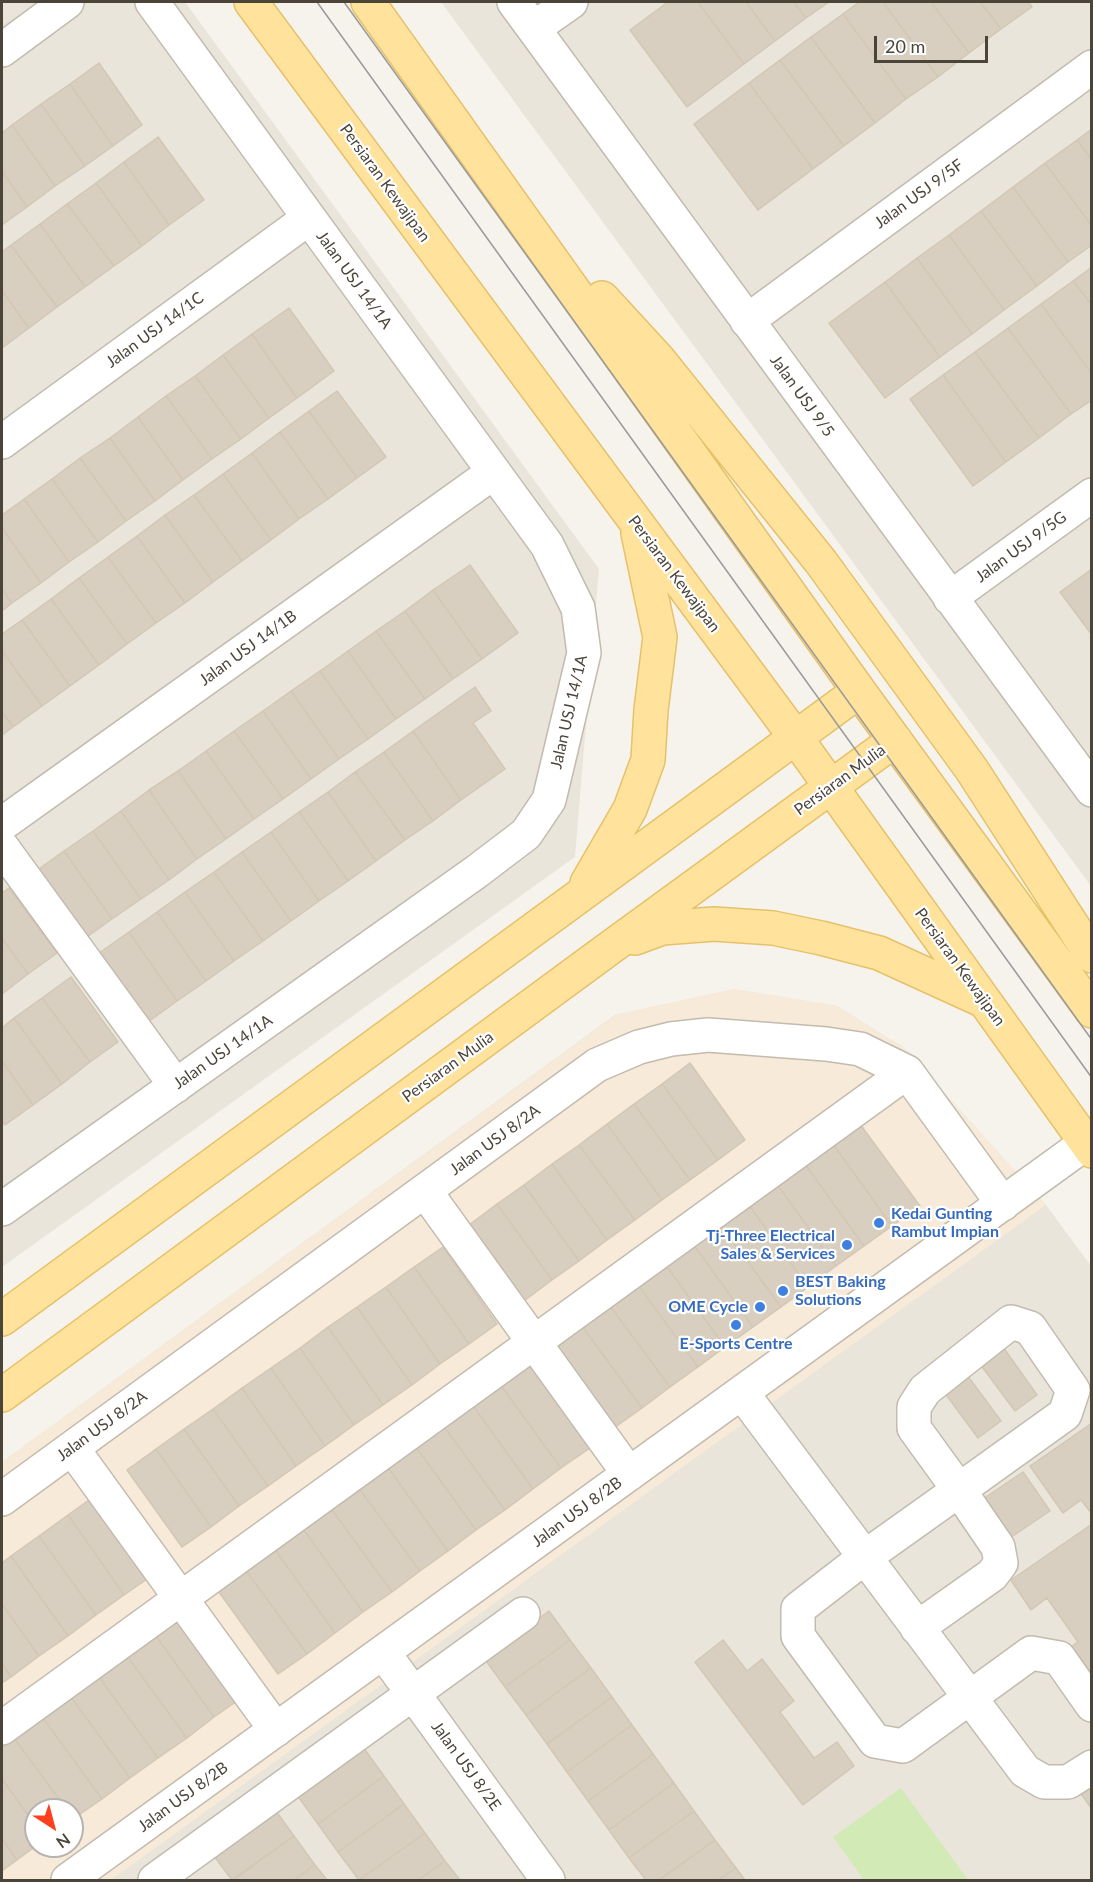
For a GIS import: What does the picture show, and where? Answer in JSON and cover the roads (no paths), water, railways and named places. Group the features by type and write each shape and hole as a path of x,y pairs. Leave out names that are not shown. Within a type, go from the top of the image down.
{"main road":[{"name":"Persiaran Kewajipan","path":"251,2 796,738 1089,1147"},
{"path":"368,2 859,691 1092,1011"},
{"path":"513,203 659,360 821,562 972,770 1092,956"},
{"path":"580,895 630,809 648,760 651,710 660,638 635,521"},
{"path":"2,1319 859,691"},
{"name":"Persiaran Mulia","path":"2,1395 895,740"},
{"path":"607,950 662,928 714,924 773,928 879,953 984,1001"}],"street":[{"path":"2,50 67,2"},
{"name":"Jalan USJ 14/1A","path":"2,1209 476,872 526,834 549,800 585,653 578,608 547,545 152,2"},
{"name":"Jalan USJ 9/5","path":"514,2 1092,790"},
{"path":"534,28 571,2"},
{"name":"Jalan USJ 9/5F","path":"747,321 1092,67"},
{"name":"Jalan USJ 14/1C","path":"2,442 309,218"},
{"name":"Jalan USJ 14/1B","path":"2,824 494,472"},
{"name":"Jalan USJ 9/5G","path":"950,598 1092,495"},
{"path":"2,847 176,1086"},
{"name":"Jalan USJ 8/2A","path":"2,1499 597,1065 639,1047 671,1039 708,1035 826,1044 860,1049 907,1072 1003,1204"},
{"path":"2,1728 907,1072"},
{"name":"Jalan USJ 8/2B","path":"68,1881 1003,1204 1089,1147"},
{"path":"424,1191 629,1474"},
{"path":"917,1628 992,1575 1001,1563 998,1547 959,1490 914,1428 914,1407 925,1390 1011,1322 1030,1329 1073,1390 1065,1414 959,1490 865,1557 798,1609 798,1636 876,1741 903,1746 971,1699 1031,1653 1059,1658 1092,1704"},
{"path":"742,1393 1025,1771 1044,1782 1068,1782 1092,1767"},
{"path":"72,1448 276,1730"},
{"path":"155,1881 523,1614"},
{"name":"Jalan USJ 8/2E","path":"383,1652 548,1881"}],"tram line":[{"path":"317,2 1092,1078"},
{"path":"344,2 1092,1040"}],"place":[{"name":"Kedai Gunting Rambut Impian","path":"879,1223"},
{"name":"Tj-Three Electrical Sales & Services","path":"847,1245"},
{"name":"BEST Baking Solutions","path":"783,1291"},
{"name":"OME Cycle","path":"760,1307"},
{"name":"E-Sports Centre","path":"736,1325"}]}
